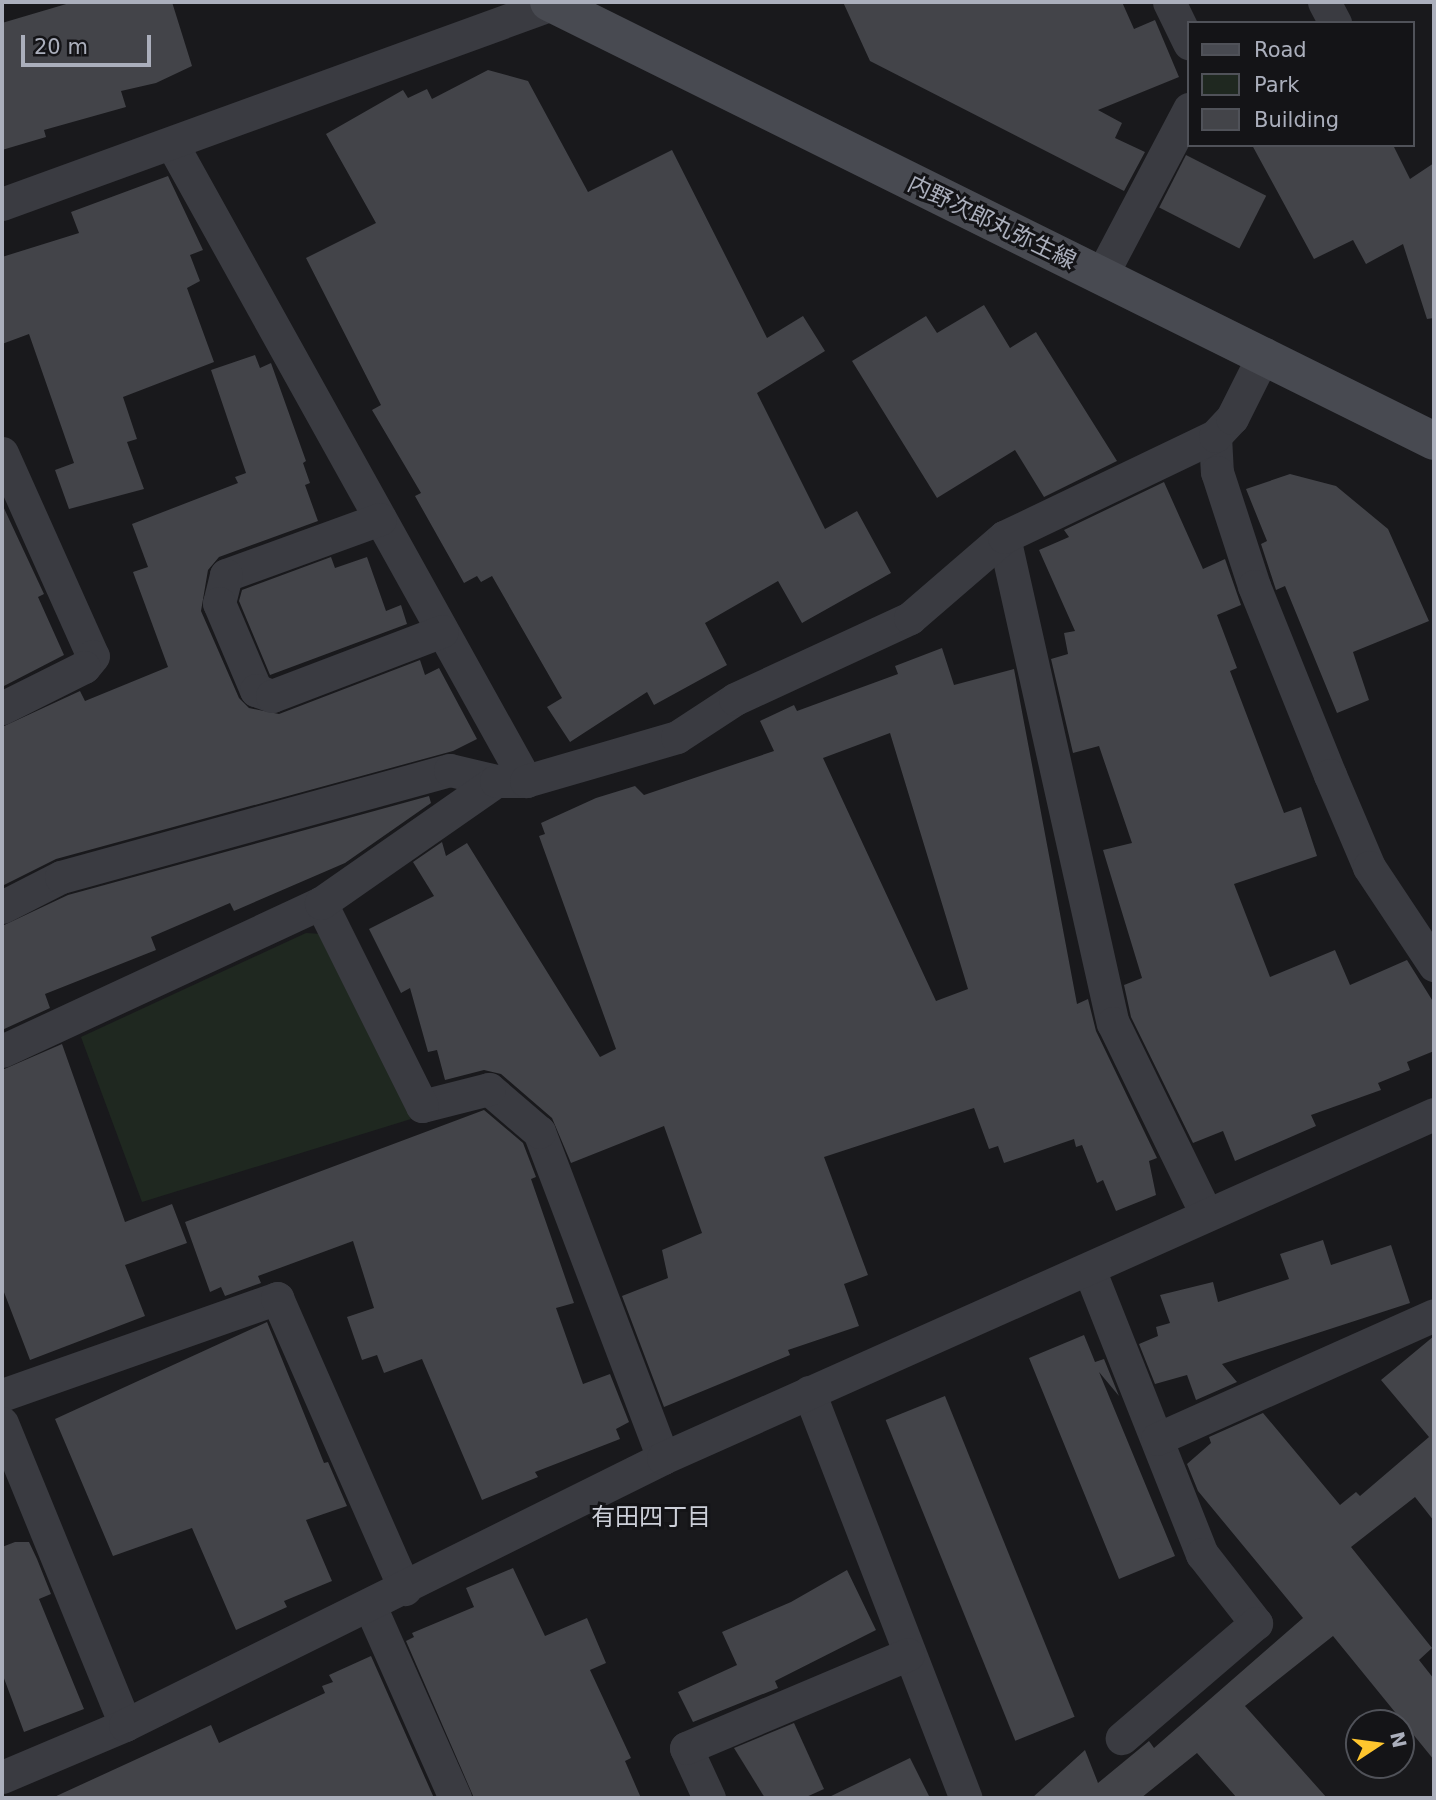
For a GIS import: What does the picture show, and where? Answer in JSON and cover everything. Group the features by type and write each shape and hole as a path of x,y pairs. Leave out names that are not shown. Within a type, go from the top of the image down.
{"main road":[{"name":"内野次郎丸弥生線","path":"553,2 1434,441"}],"street":[{"path":"2,204 172,144 553,2"},
{"path":"1169,2 1188,41"},
{"path":"1324,2 1334,21"},
{"path":"1101,276 1188,111"},
{"path":"172,144 442,631 511,781"},
{"path":"2,1051 321,903 511,781 677,737 735,699 910,618 1004,537 1215,436 1232,418 1264,354"},
{"path":"1215,436 1217,472 1254,586 1368,867 1434,965"},
{"path":"2,453 93,656 84,667 2,708"},
{"path":"380,519 226,575 219,603 256,690 272,696 442,631"},
{"path":"1004,537 1113,1023 1206,1214"},
{"path":"2,907 61,877 450,770 511,781"},
{"path":"321,903 422,1106 489,1089 540,1132 663,1458"},
{"path":"2,1777 125,1725 405,1589 663,1458 1434,1114"},
{"path":"1089,1269 1202,1554 1256,1623 1122,1738"},
{"path":"2,1395 277,1298 405,1589"},
{"path":"1157,1439 1434,1315"},
{"path":"809,1392 908,1654 966,1798"},
{"path":"2,1423 125,1725"},
{"path":"370,1606 455,1798"},
{"path":"709,1798 686,1748 908,1654"}],"green space":[{"path":"306,933 322,934 411,1119 142,1202 81,1037"}],"building":[{"path":"73,2 172,2 192,66 156,83 121,91 126,107 44,130 46,137 2,150 2,23"},
{"path":"843,2 1122,2 1134,29 1155,20 1179,77 1098,110 1122,123 1115,138 1145,152 1124,191 870,61"},
{"path":"488,70 528,81 588,192 672,150 767,338 803,316 825,351 757,393 825,529 857,511 891,573 802,623 778,581 705,623 727,665 654,705 647,692 570,742 547,707 562,698 492,576 481,582 477,576 464,583 415,496 421,493 372,410 381,405 306,258 376,223 326,134 403,90 408,98 427,89 432,99"},
{"path":"1253,147 1394,147 1410,179 1434,163 1434,318 1427,319 1403,244 1366,264 1353,240 1314,259"},
{"path":"1186,155 1266,196 1239,248 1159,208"},
{"path":"168,176 203,250 190,255 200,281 187,288 214,362 123,397 137,439 127,442 144,489 69,509 55,470 74,463 29,334 2,344 2,257 79,233 71,212"},
{"path":"984,305 1010,348 1036,332 1117,461 1044,497 1015,450 937,498 852,361 926,316 937,333"},
{"path":"255,355 260,368 271,363 306,461 303,463 310,483 305,485 318,521 219,557 208,570 201,611 239,698 249,708 279,714 420,660 425,675 439,668 477,739 453,751 56,859 2,886 2,727 80,691 85,701 168,667 133,572 148,567 132,524 238,483 235,477 246,473 211,370"},
{"path":"1290,474 1336,486 1388,529 1429,621 1353,652 1369,700 1337,713 1285,586 1276,590 1261,544 1267,541 1246,489"},
{"path":"1164,482 1203,569 1225,559 1241,605 1217,615 1237,668 1230,671 1284,813 1301,807 1317,856 1234,884 1270,977 1335,950 1350,985 1407,960 1434,1003 1434,1051 1407,1062 1410,1070 1378,1083 1381,1090 1311,1115 1316,1126 1235,1161 1223,1131 1193,1143 1131,1017 1124,985 1142,978 1103,850 1132,843 1099,746 1073,753 1051,659 1068,654 1064,633 1075,631 1039,550 1069,537 1064,530"},
{"path":"2,504 44,594 38,597 64,655 2,687"},
{"path":"331,557 335,568 367,557 386,611 401,605 407,624 270,675 239,601 242,590"},
{"path":"942,648 954,685 1014,669 1077,1004 1088,999 1096,1031 1157,1158 1149,1161 1156,1195 1116,1211 1103,1180 1097,1183 1082,1145 1076,1147 1074,1139 1004,1163 998,1146 989,1149 974,1108 824,1157 868,1275 844,1284 859,1326 788,1350 790,1355 664,1407 622,1296 668,1278 662,1250 702,1233 664,1126 571,1163 552,1118 501,1074 484,1070 445,1080 437,1050 428,1052 410,988 401,993 369,929 434,896 413,862 442,842 446,856 467,843 600,1057 616,1049 539,836 545,834 541,823 596,798 635,786 644,795 774,751 760,721 794,705 797,711 898,674 895,666","holes":["890,733 968,989 936,1001 823,758"]},
{"path":"429,796 431,803 345,863 234,911 230,903 151,937 156,950 45,994 50,1008 2,1030 2,926 68,895"},
{"path":"62,1044 125,1222 172,1204 187,1243 125,1265 145,1316 30,1360 2,1287 2,1070"},
{"path":"484,1110 523,1143 536,1177 531,1179 574,1303 556,1308 583,1384 610,1374 629,1422 616,1429 620,1439 535,1472 538,1477 482,1500 422,1359 384,1373 377,1355 362,1360 347,1317 374,1308 353,1241 258,1276 261,1283 225,1296 221,1287 210,1292 185,1222"},
{"path":"1323,1240 1331,1265 1391,1245 1410,1303 1222,1364 1237,1382 1196,1400 1187,1375 1155,1384 1139,1344 1158,1336 1156,1327 1170,1323 1160,1295 1213,1282 1218,1302 1289,1279 1280,1254"},
{"path":"267,1322 324,1463 328,1462 347,1506 306,1520 332,1581 284,1601 287,1607 236,1630 192,1528 113,1556 55,1419"},
{"path":"1084,1335 1095,1362 1104,1359 1119,1396 1099,1372 1175,1556 1119,1579 1029,1358"},
{"path":"1434,1336 1434,1521 1415,1497 1351,1547 1432,1648 1419,1660 1434,1679 1434,1760 1415,1737 1415,1709 1392,1709 1333,1636 1245,1706 1327,1798 1237,1798 1197,1753 1141,1798 1032,1798 1085,1750 1098,1783 1149,1741 1154,1748 1303,1618 1198,1491 1187,1464 1211,1443 1209,1437 1263,1413 1340,1505 1356,1492 1360,1496 1429,1437 1381,1380"},
{"path":"945,1396 1075,1717 1015,1741 886,1420"},
{"path":"15,1542 29,1542 37,1559 51,1594 39,1599 84,1709 24,1732 2,1673 2,1547"},
{"path":"513,1568 545,1636 587,1618 606,1663 590,1670 631,1758 625,1761 641,1798 474,1798 406,1641 414,1637 412,1633 474,1607 466,1588"},
{"path":"847,1570 876,1630 775,1681 778,1688 693,1722 678,1692 737,1665 722,1632 791,1602"},
{"path":"371,1656 434,1798 52,1798 211,1725 219,1743 325,1693 322,1686 333,1682 329,1675"},
{"path":"794,1723 824,1789 804,1798 765,1798 734,1748"},
{"path":"910,1758 930,1798 827,1798"}],"district":[{"name":"有田四丁目","path":"651,1518"}]}
